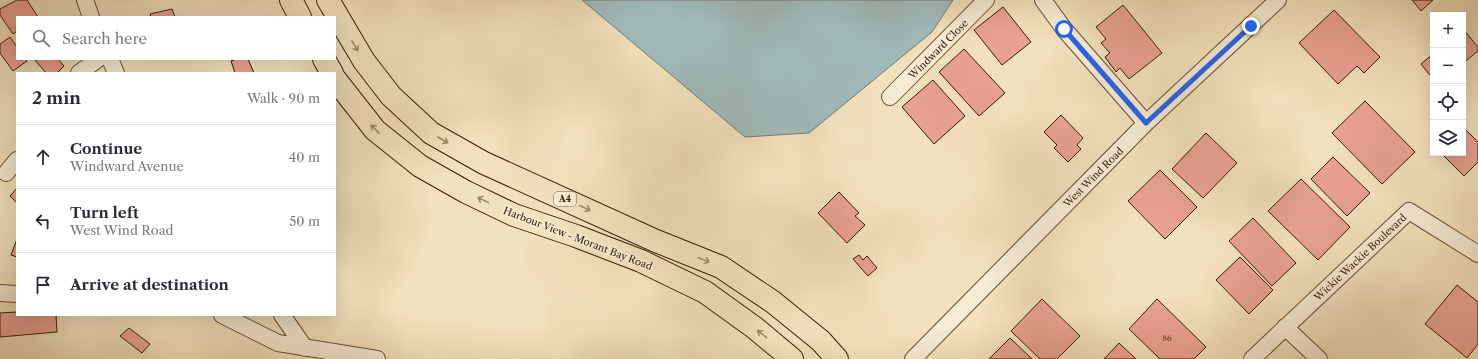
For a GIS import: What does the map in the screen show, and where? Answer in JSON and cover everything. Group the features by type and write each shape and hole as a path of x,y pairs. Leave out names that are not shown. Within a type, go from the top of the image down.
{"highway":[{"path":"291,0 299,16"},
{"name":"A4","path":"328,0 364,61 386,90 431,133 484,163 656,241 721,267 773,302 821,342 837,359"},
{"path":"325,60 331,72"},
{"name":"Harbour View - Morant Bay Road","path":"336,80 375,130 420,166 466,192 514,215 576,236 641,261 705,292 755,328 792,359"}],"street":[{"path":"84,0 90,16"},
{"name":"Windward Close","path":"890,97 986,0"},
{"path":"1043,0 1064,29 1146,123"},
{"name":"West Wind Road","path":"913,359 1146,123 1278,0"},
{"path":"80,72 97,60"},
{"path":"110,60 116,72"},
{"path":"6,173 16,161"},
{"name":"Wickie Wackie Boulevard","path":"1252,359 1409,211 1478,254"},
{"path":"0,293 16,294"},
{"path":"224,316 278,343 376,359"},
{"path":"283,316 305,348"},
{"path":"1285,327 1320,359"}],"water":[{"path":"582,0 953,0 932,32 809,133 745,137"}],"building":[{"path":"17,0 27,0 37,16 16,16 16,32 13,34 0,15 0,9"},
{"path":"1412,0 1433,0 1421,11"},
{"path":"1123,5 1162,53 1129,79 1120,68 1116,72 1105,57 1110,53 1101,43 1106,39 1096,27"},
{"path":"1003,7 1031,42 1002,65 974,30"},
{"path":"172,9 175,16 151,16 150,14"},
{"path":"1334,10 1380,57 1364,73 1357,66 1338,84 1299,43"},
{"path":"1466,33 1478,47 1478,51 1466,61"},
{"path":"10,37 16,46 16,60 27,61 13,71 0,53 0,44"},
{"path":"964,49 1005,93 979,116 939,72"},
{"path":"1430,56 1430,75 1421,64"},
{"path":"35,60 59,60 64,66 58,72 45,72"},
{"path":"248,60 254,72 235,72 231,61"},
{"path":"933,80 965,116 934,144 902,107"},
{"path":"1365,101 1415,152 1382,184 1332,133"},
{"path":"1061,115 1083,138 1077,145 1081,149 1068,162 1054,148 1057,145 1044,132"},
{"path":"1466,130 1478,142 1478,162 1464,176 1444,156 1466,156"},
{"path":"1206,133 1237,163 1203,198 1172,169"},
{"path":"1333,157 1370,193 1347,216 1311,179"},
{"path":"1160,170 1197,207 1165,239 1128,201"},
{"path":"1301,179 1350,227 1318,260 1268,211"},
{"path":"16,189 16,202 10,196"},
{"path":"839,192 859,213 855,216 865,225 847,243 818,213"},
{"path":"1253,218 1296,263 1272,286 1229,241"},
{"path":"16,242 16,257 11,255"},
{"path":"859,255 863,260 867,256 877,268 868,276 853,259"},
{"path":"1240,257 1273,290 1249,314 1216,280"},
{"path":"1457,285 1478,302 1478,344 1467,358 1425,324"},
{"path":"1042,299 1080,336 1057,359 1040,359 1011,331"},
{"path":"1157,299 1206,347 1194,359 1160,359 1129,329"},
{"path":"16,312 16,316 56,316 57,332 0,337 0,313"},
{"path":"129,328 150,344 142,353 120,336"},
{"path":"1010,338 1032,359 989,359"},
{"path":"1119,343 1136,359 1104,359"}],"route":[{"path":"1064,29 1146,123 1251,26"}]}
